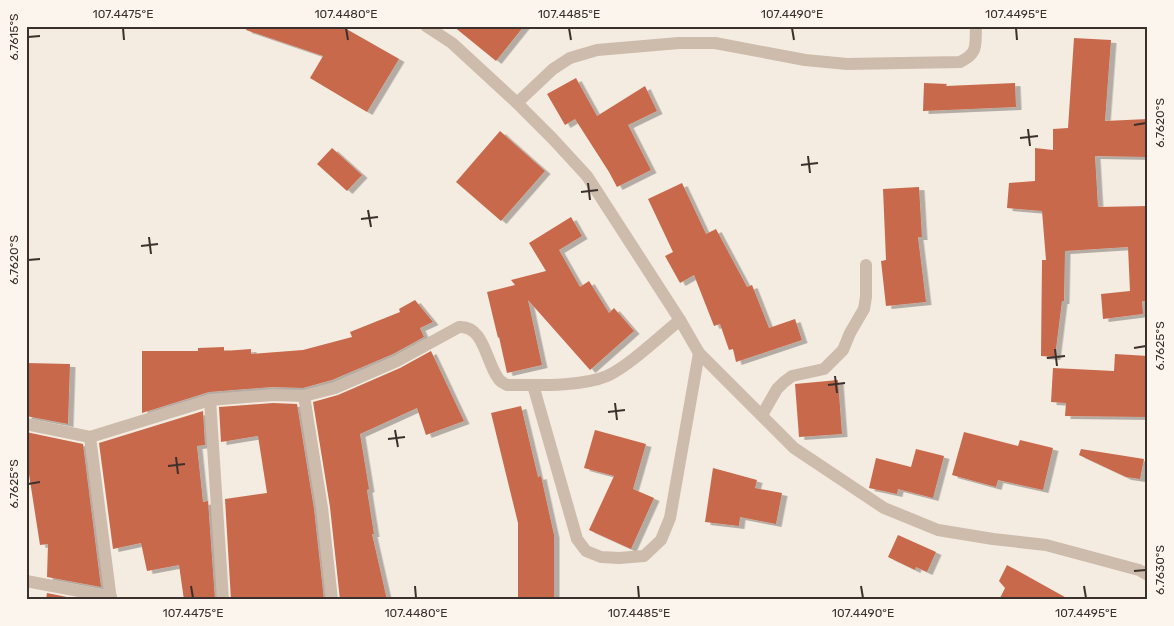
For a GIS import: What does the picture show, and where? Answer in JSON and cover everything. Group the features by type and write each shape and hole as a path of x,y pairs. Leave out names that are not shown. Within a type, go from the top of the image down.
{"street":[{"path":"426,26 452,43 552,138 587,176 680,320 699,353 794,448 884,508 938,530 1046,545 1139,570 1148,575"},
{"path":"516,104 553,70 570,58 597,50 679,43 715,43 804,60 839,63 960,62 971,57 974,50 976,26"},
{"path":"762,415 777,389 784,382 792,376 824,369 843,350 864,308 866,265"},
{"path":"26,424 90,437 210,400 273,395 304,396 336,388 397,361 459,327 466,326 480,339 499,380 507,385 584,382 607,376 680,320"},
{"path":"533,384 577,539 586,551 601,557 644,556 661,540 670,518 699,353"},
{"path":"304,396 322,508 332,600"},
{"path":"210,400 223,600"},
{"path":"26,581 111,598 90,437"}],"building":[{"path":"247,26 341,26 399,59 367,112 310,78 323,56 246,30"},
{"path":"453,26 524,26 496,61"},
{"path":"1074,38 1111,40 1105,121 1148,119 1148,157 1095,156 1098,207 1148,206 1148,301 1142,301 1143,314 1103,319 1101,294 1130,291 1128,247 1065,251 1064,301 1062,301 1055,357 1041,356 1042,260 1046,260 1042,211 1007,208 1009,183 1035,181 1035,148 1053,150 1053,129 1068,128"},
{"path":"576,78 597,116 645,86 657,111 628,125 651,170 617,187 575,119 565,125 547,94"},
{"path":"924,83 947,84 946,86 1015,83 1016,107 923,111"},
{"path":"500,131 545,171 501,221 456,182"},
{"path":"332,148 362,175 347,191 317,164"},
{"path":"682,183 706,234 716,229 747,287 752,285 769,328 795,319 802,340 736,362 733,349 729,350 720,324 714,326 694,275 680,283 665,256 673,252 648,199"},
{"path":"919,187 922,237 918,237 926,302 886,306 881,261 886,260 883,189"},
{"path":"571,217 582,236 559,250 580,287 589,281 609,313 614,308 634,331 590,370 528,300 542,365 507,373 487,292 515,285 511,280 546,271 529,243"},
{"path":"415,300 433,322 420,328 424,337 393,354 332,380 303,388 272,387 209,392 142,413 142,351 198,351 198,348 224,347 224,351 251,349 251,354 303,350 352,337 350,332 400,312 399,309"},
{"path":"431,351 464,421 426,435 417,408 360,434 369,489 367,490 374,534 372,534 387,600 340,600 330,507 313,402 338,395 400,368"},
{"path":"1115,354 1148,356 1148,417 1065,416 1066,403 1051,402 1053,368 1114,371"},
{"path":"26,363 70,364 68,424 26,416"},
{"path":"838,380 842,434 799,437 795,384"},
{"path":"273,403 297,404 314,509 324,600 231,600 225,499 267,493 258,436 221,442 219,407"},
{"path":"521,406 538,477 541,476 554,535 554,600 518,600 518,523 491,413"},
{"path":"203,411 205,445 197,446 203,502 208,501 215,600 184,600 179,565 147,571 141,543 113,549 99,443"},
{"path":"595,430 646,444 633,489 654,498 631,549 589,530 614,476 584,468"},
{"path":"26,432 83,444 101,587 47,577 48,544 40,545 26,455"},
{"path":"964,432 1018,446 1020,440 1053,448 1043,490 998,480 996,487 952,475"},
{"path":"916,449 944,456 933,498 898,489 897,494 869,488 876,458 911,467"},
{"path":"1081,449 1144,459 1140,479 1126,477 1079,455"},
{"path":"713,468 757,480 755,488 782,493 776,524 740,517 739,526 705,522"},
{"path":"898,535 936,552 927,572 916,567 915,570 888,557"},
{"path":"1007,565 1070,600 999,600 1005,588 999,581"},
{"path":"47,593 82,600 46,600"}]}
